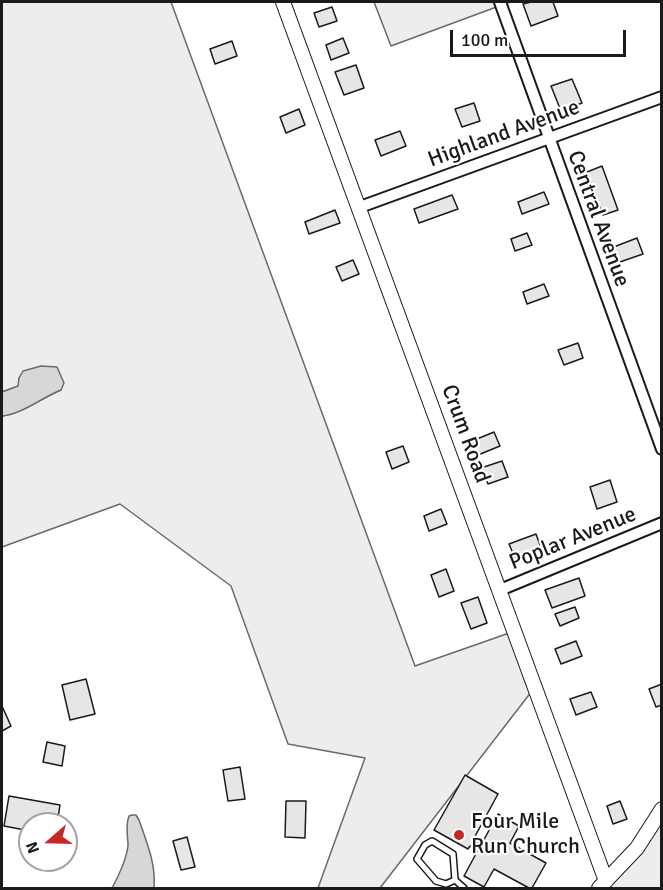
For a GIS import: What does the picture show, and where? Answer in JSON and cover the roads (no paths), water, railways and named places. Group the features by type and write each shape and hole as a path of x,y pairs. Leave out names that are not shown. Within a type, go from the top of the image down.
{"street":[{"name":"Crum Road","path":"283,2 500,590 602,885"},
{"name":"Central Avenue","path":"500,2 662,449"},
{"name":"Highland Avenue","path":"360,207 662,97"},
{"name":"Poplar Avenue","path":"500,590 662,523"},
{"path":"602,885 637,848 662,809"}],"lane":[{"path":"455,880 446,884 436,881 417,859 425,845 432,841 453,854 455,880 464,888"}],"place":[{"name":"Four Mile Run Church","path":"459,835"}]}
